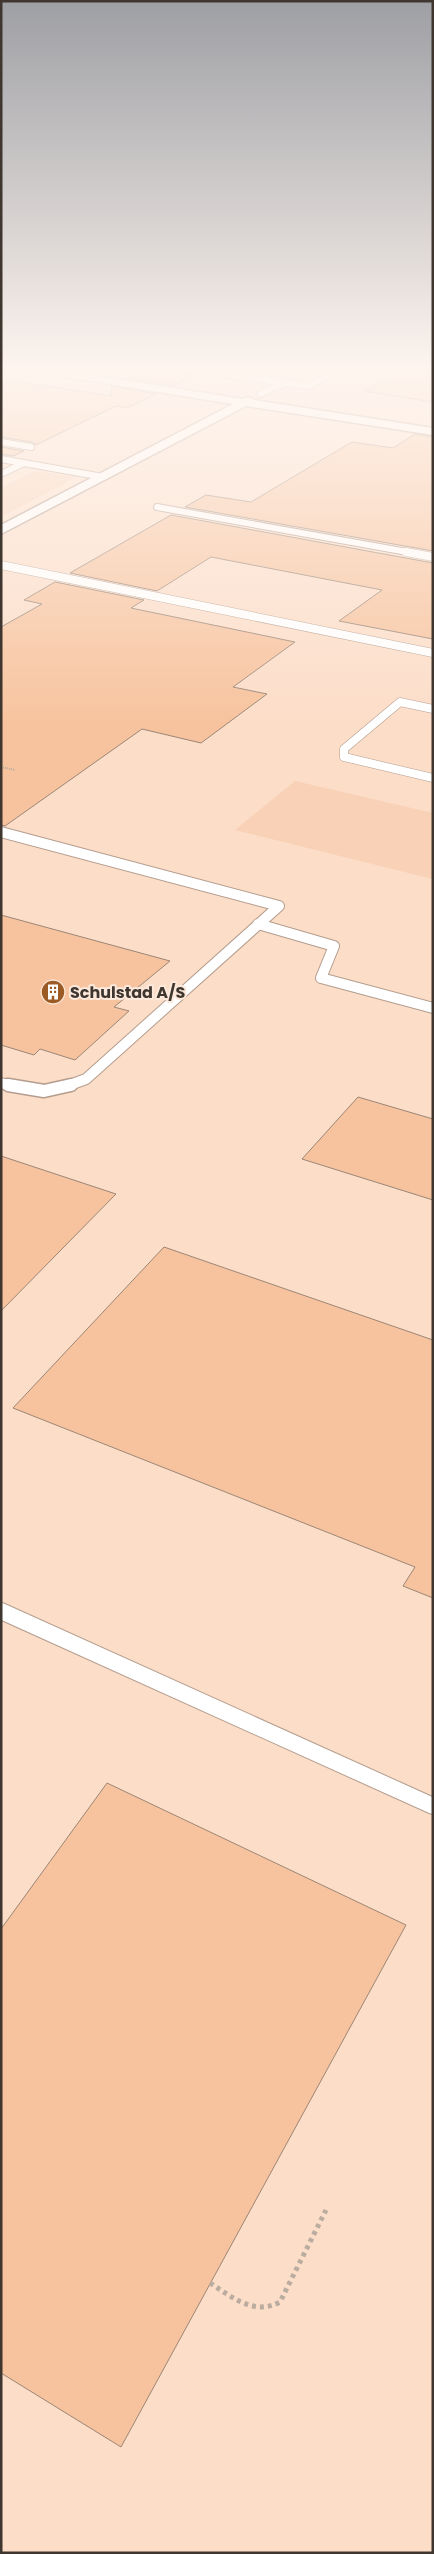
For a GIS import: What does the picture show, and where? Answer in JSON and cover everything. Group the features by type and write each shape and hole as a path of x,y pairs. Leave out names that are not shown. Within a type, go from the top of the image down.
{"street":[{"path":"1,530 83,487"}],"lane":[{"path":"157,508 433,557"},
{"path":"1,565 433,653"},
{"path":"433,710 400,702 344,749 344,757 433,778"},
{"path":"1,832 279,906 86,1079 69,1087 44,1092 25,1091 1,1083"},
{"path":"258,924 334,946 321,978 433,1008"},
{"path":"1,1611 433,1806"}],"path":[{"path":"1,767 15,770"},
{"path":"210,2283 255,2309 273,2308 280,2302 326,2210"}],"shaded area":[{"path":"1,487 433,487 433,2553 1,2553"},
{"path":"3,487 58,487 1,517 1,488"},
{"path":"295,781 433,813 433,879 235,830"}],"building":[{"path":"276,487 433,487 433,551 185,507 206,495 251,502"},
{"path":"171,515 433,563 433,639 339,621 382,590 211,557 157,591 70,573"},
{"path":"55,582 144,600 131,608 295,642 233,687 267,694 201,743 142,729 5,826 1,825 1,627 42,604 24,600"},
{"name":"Schulstad A/S","path":"1,915 170,961 114,1007 129,1011 75,1060 40,1049 34,1055 1,1045"},
{"path":"358,1097 433,1119 433,1200 302,1159"},
{"path":"1,1156 116,1194 1,1311"},
{"path":"164,1247 433,1340 433,1598 403,1586 415,1567 13,1408"},
{"path":"107,1783 406,1925 121,2447 1,2373 1,1929"}],"place":[{"name":"Schulstad A/S","path":"53,992"}]}
